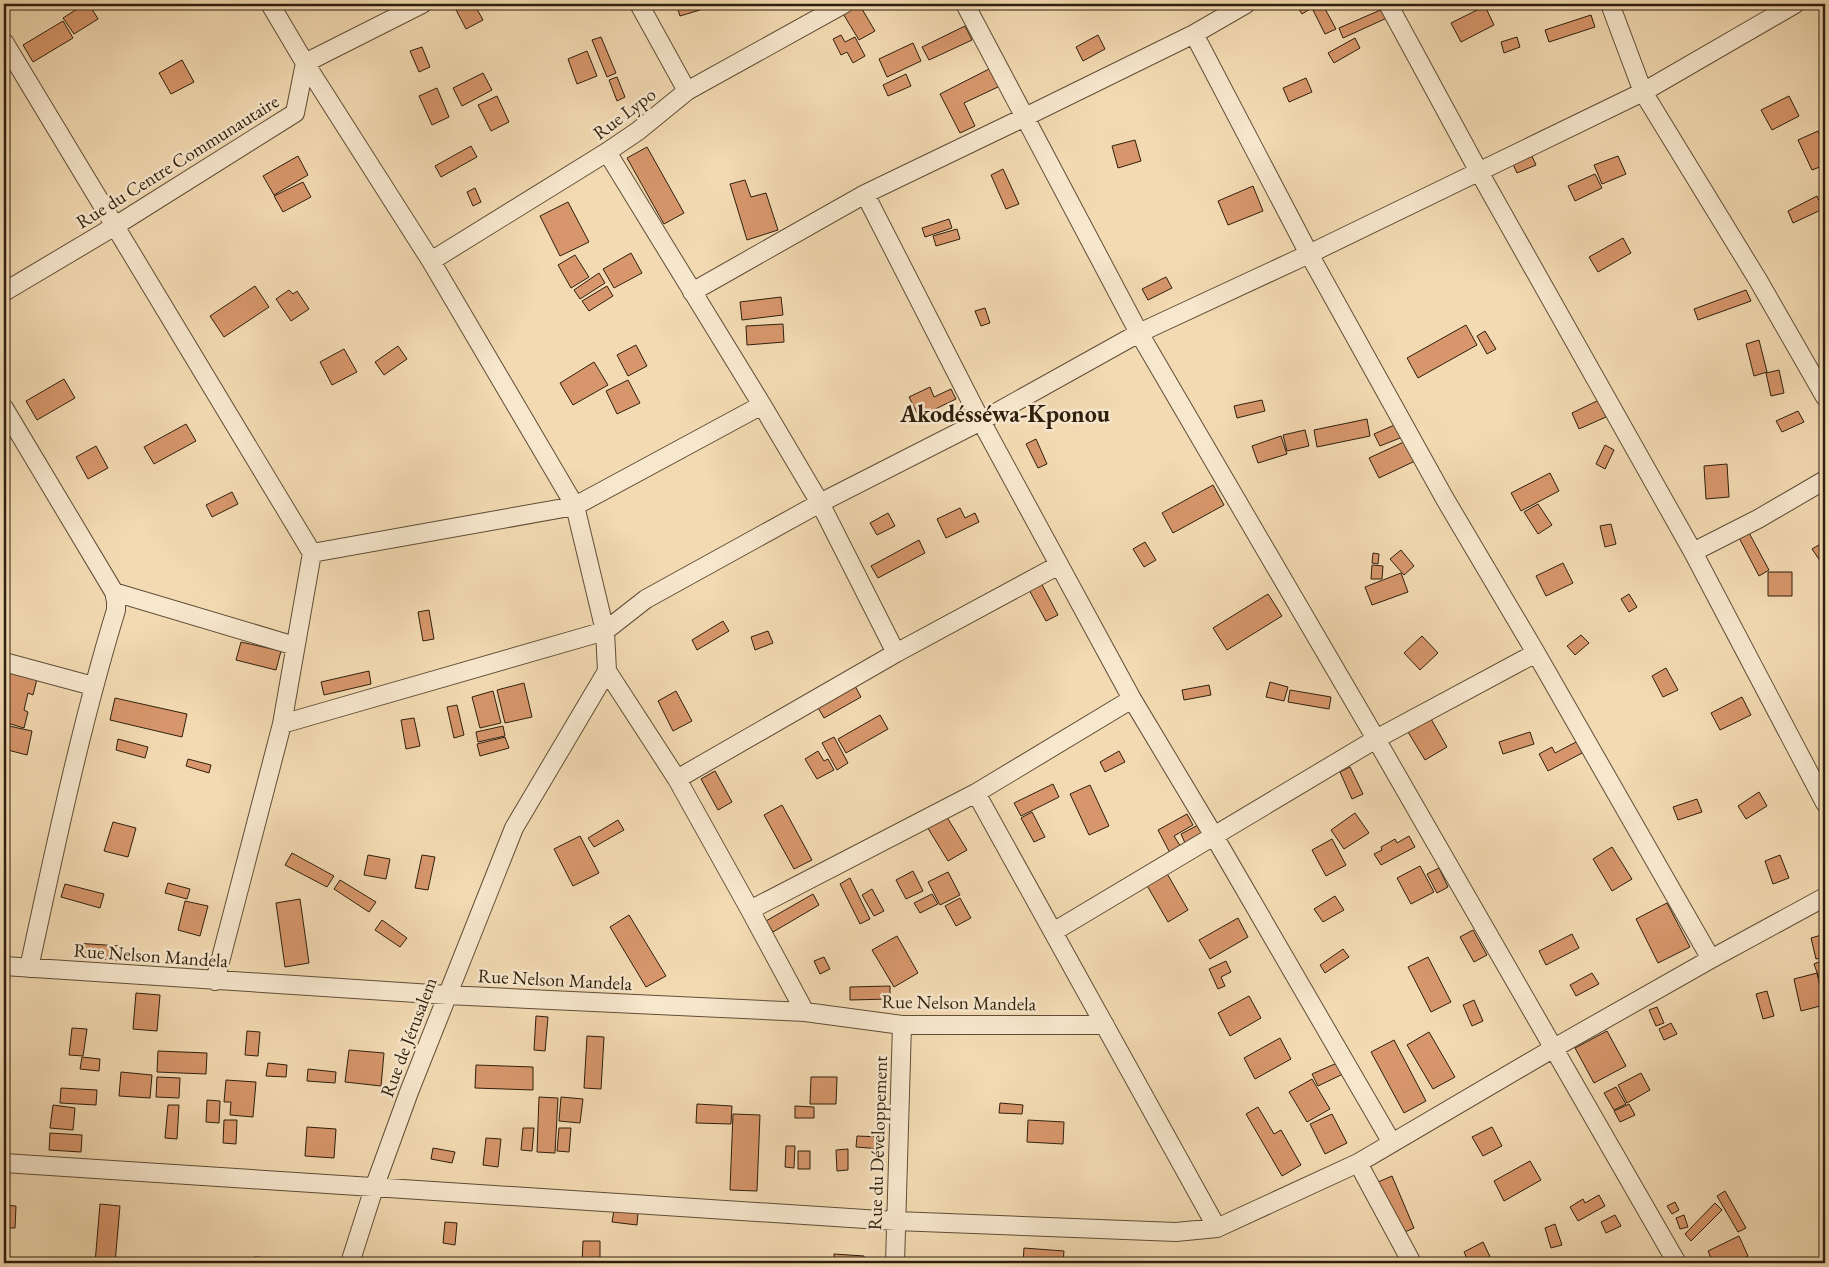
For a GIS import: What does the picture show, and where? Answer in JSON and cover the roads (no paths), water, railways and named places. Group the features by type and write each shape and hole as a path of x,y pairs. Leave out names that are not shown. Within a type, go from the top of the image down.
{"street":[{"path":"270,4 305,63 431,261 575,506 605,631 607,671 677,779 805,1012"},
{"path":"305,63 422,4"},
{"path":"640,4 687,91"},
{"name":"Rue Lypo","path":"431,261 607,152 652,120 687,91 844,4"},
{"path":"966,4 1139,333 1376,739 1677,1263"},
{"path":"692,292 865,194 1194,34 1246,4"},
{"path":"1388,4 1478,170 1693,552 1825,803"},
{"path":"1610,4 1643,92 1758,280 1825,397"},
{"path":"282,724 605,631 646,599 820,503 981,421 1139,333 1309,254 1478,170 1643,92 1795,4"},
{"path":"1194,34 1309,254 1445,499 1536,653 1711,959"},
{"path":"4,42 312,553 282,724 215,981"},
{"name":"Rue du Centre Communautaire","path":"4,292 115,226 295,113 305,63"},
{"path":"607,152 820,503 896,653"},
{"path":"865,194 981,421 1132,699 1214,836 1392,1144"},
{"path":"312,553 575,506 762,405"},
{"path":"4,408 114,592 116,601 116,610 93,686 59,828 29,968"},
{"path":"1693,552 1758,519 1825,480"},
{"path":"677,779 896,653 1059,565"},
{"path":"114,592 295,646"},
{"path":"1053,932 1376,739 1536,653"},
{"path":"4,662 93,686"},
{"name":"Rue de Jérusalem","path":"350,1263 374,1188 447,995 514,828 607,671"},
{"path":"750,910 976,792 1132,699"},
{"path":"976,792 1217,1228"},
{"path":"4,1163 896,1221 1176,1232 1217,1228 1358,1163 1554,1048 1825,897"},
{"name":"Rue Nelson Mandela","path":"4,966 447,995 805,1012 902,1025 1105,1025"},
{"name":"Rue du Développement","path":"895,1263 902,1025"},
{"path":"1358,1163 1412,1263"}],"district":[{"name":"Akodésséwa-Kponou","path":"1005,414"}]}
